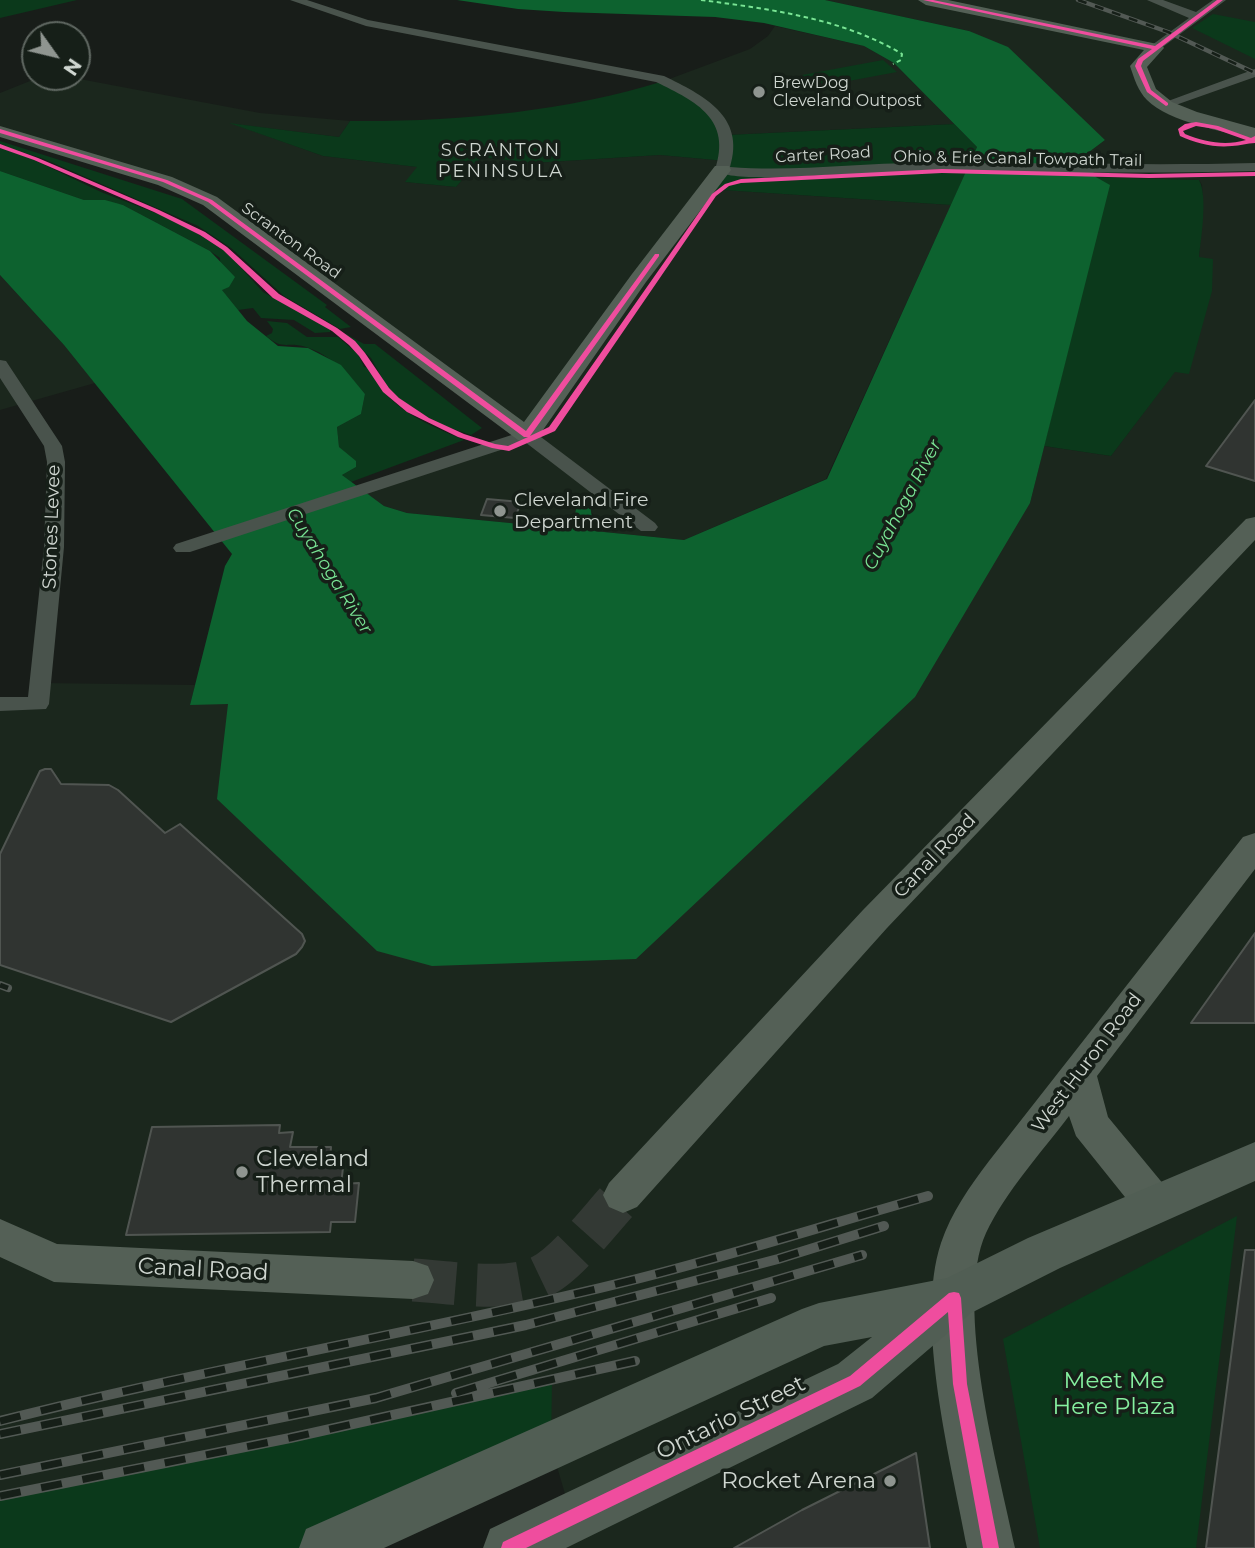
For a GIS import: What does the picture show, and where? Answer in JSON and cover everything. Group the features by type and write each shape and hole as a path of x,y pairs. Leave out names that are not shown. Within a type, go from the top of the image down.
{"main road":[{"name":"Ontario Street","path":"509,1548 855,1381 954,1298 1044,1253 1255,1161"},
{"name":"Ontario Street","path":"325,1548 819,1325 954,1298"}],"street":[{"path":"183,548 527,435 639,278 722,170 730,146 725,124 686,93 660,79 366,23 296,0"},
{"path":"926,0 1156,48"},
{"path":"1153,0 1198,17"},
{"path":"1220,0 1156,48 1138,66 1149,91 1166,104 1247,132"},
{"path":"1166,104 1255,73"},
{"name":"Scranton Road","path":"0,131 165,181 210,201 648,527"},
{"name":"Carter Road","path":"722,170 769,174 954,167 1139,170 1255,167"},
{"name":"Stones Levee","path":"0,365 53,446 56,462 54,547 38,704 0,704"},
{"name":"Canal Road","path":"623,1195 875,919 1255,525"},
{"name":"West Huron Road","path":"991,1548 960,1384 954,1298 957,1258 965,1232 979,1208 1078,1074 1255,845"},
{"path":"1078,1074 1090,1124 1155,1204"},
{"name":"Canal Road","path":"0,1237 54,1263 412,1280"}],"shaded area":[{"path":"825,0 1255,0 1255,1548 509,1548 572,1518 551,1446 548,1382 0,1495 0,704 38,704 40,683 195,685 190,705 1030,503 1044,446 1111,456 1175,371 1199,257 1203,206 1202,185 1199,180 1096,177 1085,155 1105,140 969,31"},
{"path":"775,26 864,46 894,63 954,124 727,135 664,81 750,49 768,36"},
{"path":"91,81 260,113 350,121 339,137 234,124 323,156 418,167 406,182 456,187 482,157 533,163 660,155 726,161 708,189 951,205 826,479 684,540 594,531 593,514 578,500 572,529 407,513 384,506 360,489 526,435 210,201 0,131 0,93 21,85 21,91 91,91"},
{"path":"0,275 64,345 95,383 0,410"}],"green space":[{"path":"0,0 77,0 0,18"},
{"path":"1213,14 1255,22 1255,59 1192,28"},
{"path":"883,60 897,72 811,88 807,85 814,83 802,75"},
{"path":"664,81 701,104 727,135 954,124 977,147 951,205 707,189 726,161 660,155 533,163 482,157 456,187 405,182 417,167 323,156 229,123 339,137 350,121 429,120 509,113 626,92"},
{"path":"0,141 182,199 327,305 325,307 351,327 340,329 284,296 231,248 198,226 44,159 0,145"},
{"path":"0,148 30,158 101,192 179,222 227,252 263,292 330,329 330,332 315,333 294,320 261,318 253,308 238,310 221,289 220,258 210,251 123,205 84,200 0,171"},
{"path":"1096,177 1199,180 1203,206 1199,257 1213,259 1212,291 1189,374 1175,372 1111,456 1044,446 1109,185"},
{"path":"267,321 287,323 307,337 338,337 358,354 364,367 369,368 386,394 397,404 421,421 464,440 351,482 342,475 356,467 339,447 337,427 361,414 365,394 345,372 315,350 272,341 266,336 272,333 273,329"},
{"path":"344,333 364,344 375,344 482,428 471,435 439,424 402,401 386,385 371,358"},
{"name":"Meet Me Here Plaza","path":"1237,1216 1196,1548 1040,1548 1003,1339"},
{"path":"552,1381 551,1446 325,1548 0,1548 0,1495"}],"water":[{"name":"Cuyahoga River","path":"457,0 825,0 969,31 1008,47 1105,140 1085,155 1096,177 1110,185 1030,503 915,697 636,959 432,966 377,951 217,799 228,704 190,705 225,566 232,554 64,345 0,275 0,171 84,200 105,200 123,205 210,251 235,277 229,287 222,290 247,321 278,346 308,348 341,365 365,394 361,414 337,427 339,447 356,461 356,467 342,475 384,506 407,513 572,529 578,499 589,498 594,531 684,540 827,479 977,147 894,63 864,46 764,23 715,17 518,9"}],"building":[{"path":"1255,400 1255,481 1206,466"},
{"name":"Cleveland Fire Department","path":"487,499 521,502 515,518 481,515"},
{"path":"51,769 61,784 109,785 165,833 180,824 302,934 305,941 302,947 296,954 171,1022 0,965 0,854 40,771"},
{"path":"1255,933 1255,1023 1191,1023"},
{"name":"Cleveland Thermal","path":"280,1125 279,1133 293,1132 290,1147 331,1147 330,1160 344,1160 341,1184 359,1183 355,1222 331,1222 330,1232 126,1235 152,1127"},
{"path":"1245,1250 1255,1250 1255,1548 1206,1548"},
{"name":"Rocket Arena","path":"916,1453 930,1548 734,1548 802,1510"}],"ferry route":[{"path":"701,0 830,23 902,54 901,60 893,64"}],"tunnel":[{"path":"413,1280 497,1285 514,1284 542,1276 563,1261 623,1195"}],"railway":[{"path":"1078,0 1168,32 1255,73"},
{"path":"0,985 8,988"},
{"path":"0,1421 142,1387 615,1284 705,1261 928,1196"},
{"path":"0,1434 526,1325 778,1259 884,1226"},
{"path":"0,1475 376,1398 862,1255"},
{"path":"456,1393 771,1298"},
{"path":"0,1496 290,1438 635,1361"}],"cycle path":[{"path":"926,0 1156,48"},
{"path":"1166,104 1149,91 1138,66 1140,60 1220,0"},
{"path":"1255,138 1246,142 1237,144 1218,145 1182,135 1180,130 1196,124 1206,125 1227,131 1247,138 1255,141"},
{"path":"0,131 165,181 210,201 527,435 657,255"},
{"name":"Ohio & Erie Canal Towpath Trail","path":"0,146 188,225 225,249 276,296 352,343 386,390 410,410 461,436 509,449 552,429 714,195 727,185 741,181 942,171 1149,176 1255,174"},
{"path":"954,1298 960,1384 991,1548"},
{"path":"509,1548 855,1381 954,1298"}],"place":[{"name":"BrewDog Cleveland Outpost","path":"759,92"},
{"name":"Cleveland Fire Department","path":"500,511"},
{"name":"Cleveland Thermal","path":"242,1172"},
{"name":"Rocket Arena","path":"890,1481"}],"district":[{"name":"SCRANTON PENINSULA","path":"501,161"}]}
